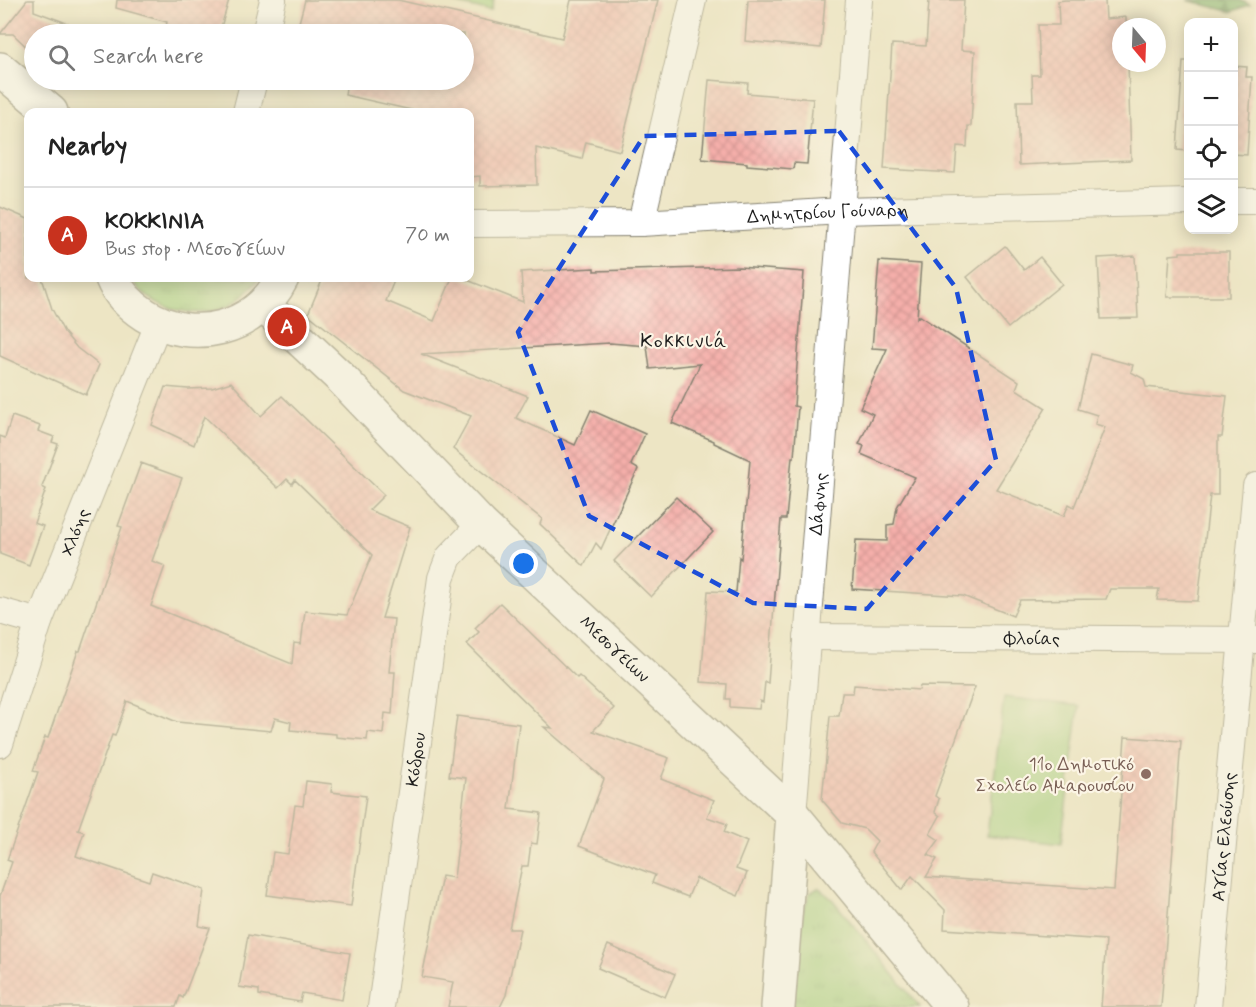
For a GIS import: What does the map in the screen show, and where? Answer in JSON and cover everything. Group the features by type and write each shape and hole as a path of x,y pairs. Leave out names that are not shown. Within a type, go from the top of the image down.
{"street":[{"path":"267,24 273,0"},
{"path":"640,223 693,0"},
{"name":"Δάφνης","path":"778,1007 859,0"},
{"path":"0,69 24,89"},
{"path":"25,90 46,108"},
{"path":"247,108 252,90"},
{"path":"1238,201 1256,201"},
{"name":"Δημητρίου Γούναρη","path":"474,224 640,223 842,211 1184,202"},
{"path":"114,282 134,308 158,324 185,331 213,330 240,321 263,305 280,282"},
{"name":"Μεσογείων","path":"263,305 341,378 481,524 793,815 952,1007"},
{"name":"Χλόης","path":"0,744 39,622 158,324"},
{"name":"Αγίας Ελεούσης","path":"1208,1007 1250,640 1256,486"},
{"name":"Κόδρου","path":"381,1007 441,578 449,557 481,524"},
{"path":"0,611 39,622"},
{"name":"Φλοίας","path":"807,637 1250,640"}],"highlighted area":[{"path":"839,131 956,288 996,460 867,609 753,603 589,516 518,332 644,136"}],"green space":[{"path":"442,0 494,0 491,12"},
{"path":"1187,0 1240,0 1250,5 1231,12"},
{"path":"134,282 256,282 230,305 204,312 175,310 149,298"},
{"path":"1004,697 1079,706 1061,844 987,835"},
{"path":"818,888 832,899 920,1007 792,1007 803,911 810,893"}],"building":[{"path":"27,0 34,0 34,11 69,24 24,24 24,44 13,34 0,34"},
{"path":"117,0 229,0 222,24 167,24 167,22 116,8"},
{"path":"305,0 398,0 562,38 571,0 658,0 620,151 586,142 582,159 536,148 537,185 480,186 480,176 474,177 474,108 402,108 345,95 346,90 474,90 474,24 299,24"},
{"path":"748,0 825,0 821,48 745,41"},
{"path":"929,0 964,0 961,50 975,51 971,126 968,126 967,147 957,146 955,173 884,169 892,44 926,46"},
{"path":"1105,0 1106,19 1112,18 1112,72 1128,72 1131,160 1019,165 1017,101 1033,101 1032,75 1040,75 1038,25 1059,25 1058,1"},
{"path":"1183,61 1184,61 1184,151 1177,150"},
{"path":"1238,66 1247,67 1246,77 1252,77 1247,155 1238,154"},
{"path":"709,80 748,83 747,93 813,99 807,164 794,163 793,169 702,159"},
{"path":"0,207 24,217 24,282 43,282 52,309 64,332 77,348 99,365 86,395 0,356"},
{"path":"1005,246 1024,270 1040,257 1062,284 1008,328 967,277"},
{"path":"1180,252 1229,252 1229,297 1167,297 1170,255 1180,254"},
{"path":"1135,256 1138,318 1101,319 1098,258"},
{"path":"879,261 921,264 917,318 920,316 1019,381 1016,389 1046,408 996,489 1064,516 1069,504 1074,507 1105,427 1095,424 1097,415 1078,409 1091,354 1133,365 1131,372 1144,379 1146,387 1227,396 1222,437 1218,437 1218,495 1210,495 1198,601 1157,600 1159,589 1110,589 1106,599 1020,600 1013,616 963,596 852,589 856,540 887,541 887,525 894,524 897,507 915,477 861,454 864,446 859,444 873,414 860,408 887,349 872,348"},
{"path":"739,267 804,272 794,406 798,407 794,457 792,457 786,519 781,519 768,683 765,682 763,702 760,701 759,709 730,707 730,699 726,699 727,684 701,682 708,591 736,592 750,460 672,423 700,364 650,369 647,346 610,343 421,354 528,396 516,418 575,445 591,410 645,434 631,465 638,469 601,549 596,543 584,566 540,524 542,519 453,449 471,416 404,390 308,314 321,282 393,282 386,301 434,321 450,282 472,282 523,302 521,272 594,268 594,271"},
{"path":"231,382 261,416 282,396 384,495 369,510 410,527 382,618 394,619 389,672 395,672 392,714 385,713 383,734 368,732 367,740 336,737 336,734 290,730 291,722 275,718 271,731 177,722 127,701 115,736 112,735 78,830 84,832 76,856 149,881 152,872 204,890 199,926 210,928 183,998 180,996 176,1007 0,1007 0,896 12,862 7,860 38,772 33,771 45,737 48,738 78,651 80,651 122,527 118,526 141,463 182,478 152,561 165,566 151,606 292,664 294,643 301,644 305,611 347,615 372,555 295,480 292,484 287,479 278,488 204,416 194,445 152,425 165,387 212,388"},
{"path":"12,416 40,426 38,431 54,437 52,442 58,444 42,487 46,489 34,523 43,526 29,565 0,554 0,436 5,438"},
{"path":"676,497 713,532 651,597 614,561"},
{"path":"500,603 577,678 579,676 614,708 593,731 669,758 661,779 714,800 707,817 727,824 724,832 747,842 736,869 747,873 738,896 696,878 688,897 652,883 655,875 579,846 604,779 544,727 552,728 467,644 479,632 475,628"},
{"path":"854,685 919,690 920,686 975,687 935,796 939,799 935,812 940,816 930,834 939,840 928,855 937,859 926,877 1114,890 1125,737 1181,741 1161,1007 1101,1007 1106,940 944,929 945,910 912,876 902,890 871,852 877,841 865,829 842,823 822,800 830,716 839,716 842,693 853,693"},
{"path":"457,716 519,724 509,809 541,813 537,844 531,843 528,866 522,866 509,929 520,929 506,995 500,1007 448,1007 453,982 422,977 442,876 454,878 466,778 449,776"},
{"path":"306,781 332,784 331,792 366,796 351,906 267,895 273,852 288,854 295,805 303,806"},
{"path":"248,935 350,953 342,1000 302,993 300,1002 259,995 259,990 239,987"},
{"path":"608,945 675,974 665,997 598,968"}],"place":[{"name":"ΚΟΚΚΙΝΙΑ","path":"287,327"},
{"name":"11ο Δημοτικό Σχολείο Αμαρουσίου","path":"1146,774"}],"district":[{"name":"Κοκκινιά","path":"684,340"}]}
